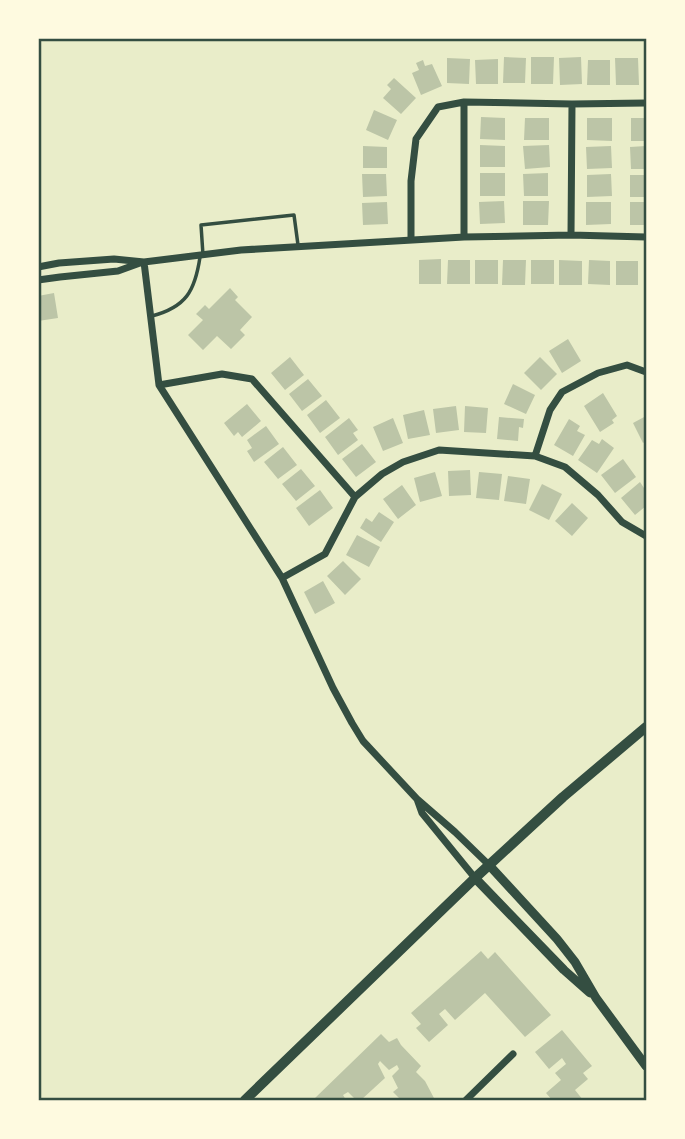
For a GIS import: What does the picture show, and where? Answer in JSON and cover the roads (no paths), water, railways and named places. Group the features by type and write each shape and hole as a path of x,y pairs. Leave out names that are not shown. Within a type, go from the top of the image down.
{"main road":[{"path":"245,1101 475,878 563,797 646,727"}],"street":[{"path":"464,102 464,237"},
{"path":"411,240 411,181 416,139 438,107 464,102 646,103"},
{"path":"571,235 572,104"},
{"path":"38,280 118,271 144,262 241,250 464,237 646,237"},
{"path":"38,267 114,259 144,262"},
{"path":"144,262 159,385 282,579 333,688 363,741 417,799 489,865 557,939 646,1066"},
{"path":"59,263 60,276"},
{"path":"536,456 550,410 562,392 598,373 627,365 646,372"},
{"path":"159,385 222,374 252,379 355,497"},
{"path":"282,579 326,554 355,497 382,474 403,462 439,450 536,456 565,467 598,495 621,522 646,535"},
{"path":"417,799 422,813 475,878 564,970 596,998"},
{"path":"466,1101 513,1054"}],"lane":[{"path":"151,317 169,312 179,305 194,285 202,255 201,225 294,215 298,247"}]}
